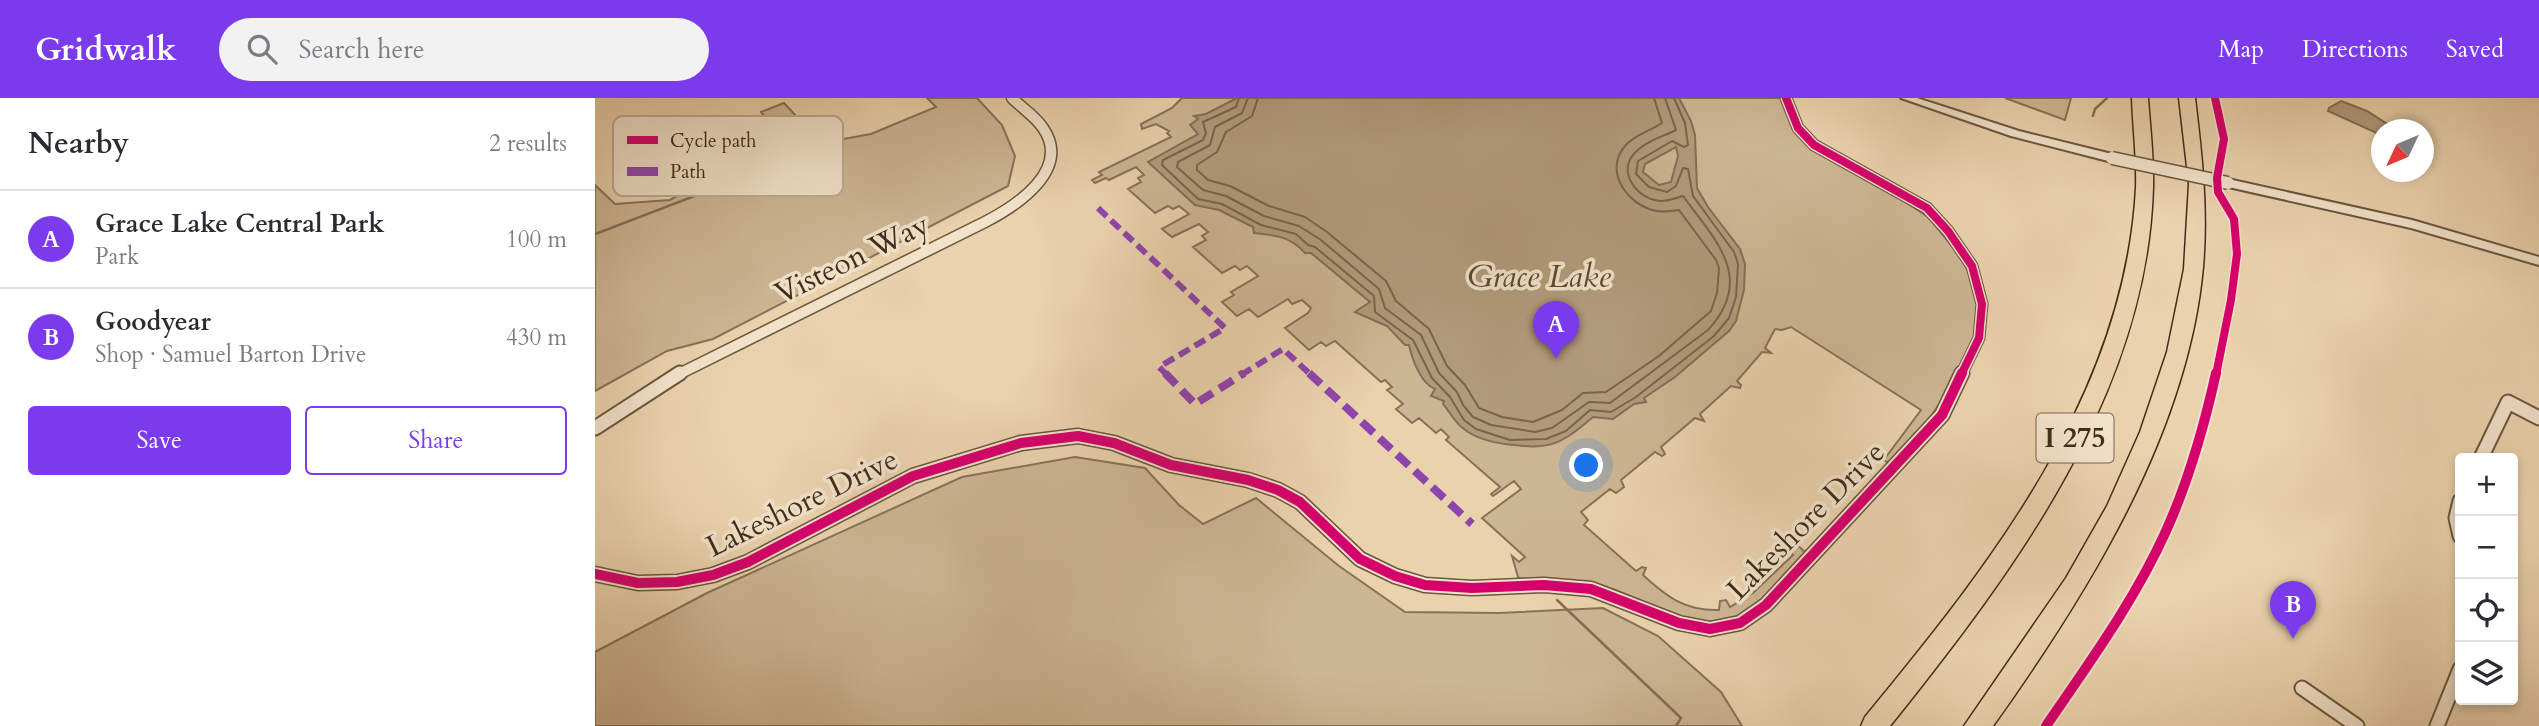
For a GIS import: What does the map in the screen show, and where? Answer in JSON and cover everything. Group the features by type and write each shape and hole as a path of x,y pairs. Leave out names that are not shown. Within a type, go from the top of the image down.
{"highway":[{"name":"I 275","path":"1874,726 1954,626 2008,551 2054,478 2095,397 2124,313 2138,248 2143,207 2140,98"},
{"name":"I 275","path":"1977,726 2037,643 2094,551 2134,473 2167,389 2184,328 2196,251 2195,147 2186,98"}],"street":[{"name":"Visteon Way","path":"595,428 693,365 985,222 1022,200 1042,178 1049,163 1051,148 1044,129 1012,98"},
{"name":"Lakeshore Drive","path":"595,574 629,583 659,585 719,574 765,555 887,487 924,471 1034,439 1077,436 1106,440 1170,464 1242,477 1277,489 1301,503 1361,559 1407,580 1437,586 1582,587 1610,594 1690,627 1717,629 1734,625 1766,605 1941,415 1979,338 1982,304 1972,266 1948,231 1927,208 1815,145 1798,128 1786,98"},
{"path":"1906,98 2015,134 2412,224 2539,261"},
{"path":"2483,453 2508,402 2539,418"},
{"path":"2437,726 2455,681"},
{"path":"2302,688 2357,726"}],"shaded area":[{"path":"927,98 977,98 1002,125 1015,156 1008,186 713,339 667,351 595,391 595,185 615,204 670,200 677,196 843,196 843,139 871,134 936,107"},
{"path":"1182,98 1782,98 1791,125 1928,217 1962,258 1977,302 1975,340 1944,397 1925,425 1891,464 1876,456 1879,453 1886,457 1921,410 1791,327 1775,329 1765,348 1771,353 1762,352 1737,381 1741,385 1740,388 1731,386 1700,414 1704,421 1695,418 1661,447 1665,454 1662,456 1655,452 1621,480 1624,487 1616,493 1610,489 1581,512 1588,520 1584,525 1636,571 1642,567 1646,568 1643,575 1660,590 1686,605 1707,610 1719,610 1720,601 1726,600 1730,607 1753,593 1793,555 1787,547 1793,541 1807,554 1768,597 1750,611 1722,621 1705,622 1687,619 1602,586 1572,581 1521,580 1512,556 1519,562 1525,557 1482,518 1521,489 1514,481 1493,496 1491,494 1500,487 1446,440 1449,437 1441,429 1436,433 1419,418 1412,423 1396,409 1403,404 1387,390 1392,387 1385,380 1381,382 1335,341 1326,346 1321,342 1309,350 1285,328 1308,313 1311,308 1302,300 1292,304 1288,299 1258,317 1249,309 1237,316 1222,302 1234,295 1231,292 1258,276 1247,266 1240,270 1235,266 1222,273 1193,247 1206,240 1202,236 1208,232 1199,224 1172,237 1162,229 1189,214 1179,206 1173,209 1168,206 1155,213 1128,189 1141,182 1138,178 1144,175 1136,167 1109,180 1106,178 1095,183 1092,180 1102,175 1099,172 1171,137 1167,133 1169,131 1156,124 1142,129 1141,124 1172,108"},
{"path":"2005,98 2071,98 2065,120"},
{"path":"784,103 796,116 764,116 761,112"},
{"path":"1075,457 1145,468 1179,505 1203,524 1256,498 1339,566 1405,612 1499,613 1603,608 1658,636 1721,692 1742,726 595,726 595,652 707,593 962,477"}],"water":[{"name":"Grace Lake","path":"1237,98 1679,98 1695,135 1697,188 1740,249 1745,264 1744,290 1736,321 1729,331 1675,377 1644,398 1646,402 1634,404 1613,419 1593,417 1562,440 1544,446 1505,444 1478,437 1458,424 1443,404 1444,401 1431,396 1435,389 1421,377 1409,345 1405,345 1387,326 1355,312 1370,302 1311,253 1305,253 1294,243 1275,236 1254,233 1253,227 1219,210 1195,205 1148,162 1198,134 1190,125 1198,119 1194,116 1206,114","holes":["1676,147 1678,156 1671,182 1659,185 1643,172 1645,164"]},
{"path":"2341,101 2379,119 2371,119 2371,130 2328,111"}],"waterway":[{"path":"2093,116 2095,109 2107,98"},
{"path":"595,234 694,196"},
{"path":"1557,600 1681,718 1676,726"}],"marked path":[{"path":"1098,208 1225,328 1159,367 1195,404 1283,349 1472,524"}],"cycle path":[{"path":"595,574 638,583 677,582 713,575 748,562 887,487 913,476 1021,443 1050,437 1078,436 1114,443 1171,465 1248,480 1278,490 1307,508 1353,554 1373,567 1402,579 1449,588 1544,585 1591,589 1694,627 1718,629 1733,626 1766,605 1942,415 1979,338 1982,304 1972,266 1948,231 1927,208 1814,145 1798,128 1786,98"},
{"path":"2046,726 2083,673 2151,561 2178,503 2203,425 2228,316 2237,254 2234,219 2218,192 2217,178 2224,139 2215,98"}],"place":[{"name":"Grace Lake Central Park","path":"1556,359"},
{"name":"Goodyear","path":"2293,639"}]}
